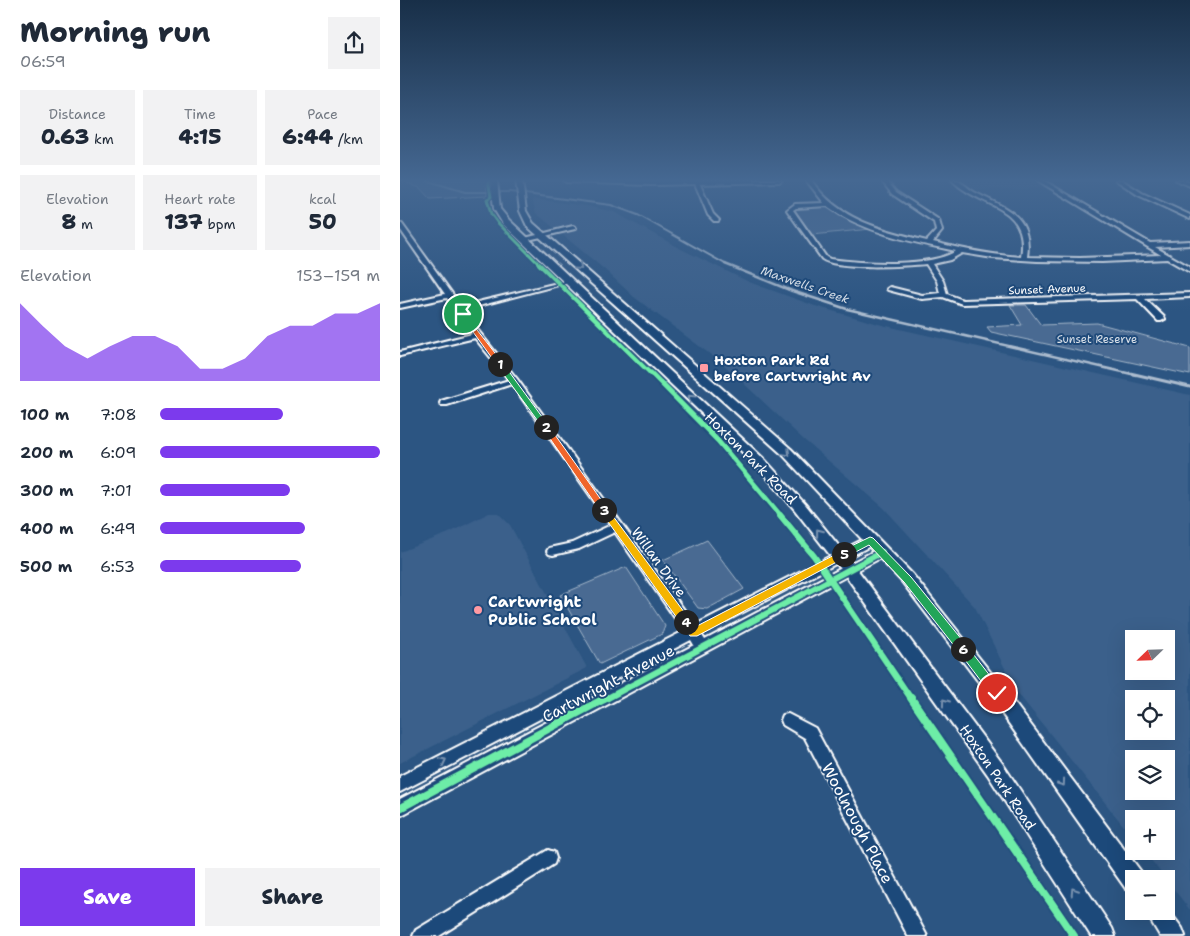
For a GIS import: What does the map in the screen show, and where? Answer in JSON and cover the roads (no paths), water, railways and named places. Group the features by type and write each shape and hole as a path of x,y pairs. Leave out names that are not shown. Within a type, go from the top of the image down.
{"main road":[{"name":"Hoxton Park Road","path":"509,224 762,464 800,506 995,769 1100,935"},
{"name":"Hoxton Park Road","path":"532,224 542,235 787,452 908,580 986,679 1126,870"},
{"path":"1162,920 1174,936"}],"street":[{"path":"800,224 827,260 868,264 928,262 946,259 960,251"},
{"path":"861,224 960,251 1024,259 1168,257"},
{"path":"929,243 939,231 938,224"},
{"path":"1019,224 1025,235 1024,259"},
{"path":"1113,224 1190,270"},
{"name":"Willan Drive","path":"400,226 409,242 450,295 477,335 514,381 703,647"},
{"path":"524,239 572,228"},
{"path":"1149,245 1190,243"},
{"path":"928,262 940,281 944,295"},
{"path":"460,309 568,281"},
{"name":"Sunset Avenue","path":"890,288 922,297 944,295 957,301 968,302 1190,296"},
{"path":"400,306 450,295"},
{"path":"1139,297 1161,319"},
{"path":"400,354 477,335"},
{"path":"444,403 514,381"},
{"path":"553,551 575,546 617,528"},
{"name":"Cartwright Avenue","path":"400,808 703,647 844,563 870,541"},
{"name":"Cartwright Avenue","path":"400,784 693,633 844,563 882,552"},
{"name":"Woolnough Place","path":"788,720 810,733 918,936"},
{"path":"422,936 548,858"}],"waterway":[{"name":"Maxwells Creek","path":"653,224 726,264"},
{"name":"Maxwells Creek","path":"726,264 792,291 847,309 1136,375"},
{"name":"Maxwells Creek","path":"1130,373 1190,387"}],"place":[{"name":"Hoxton Park Rd before Cartwright Av","path":"704,368"},
{"name":"Cartwright Public School","path":"478,610"}],"park label":[{"name":"Sunset Reserve","path":"1097,339"}]}
